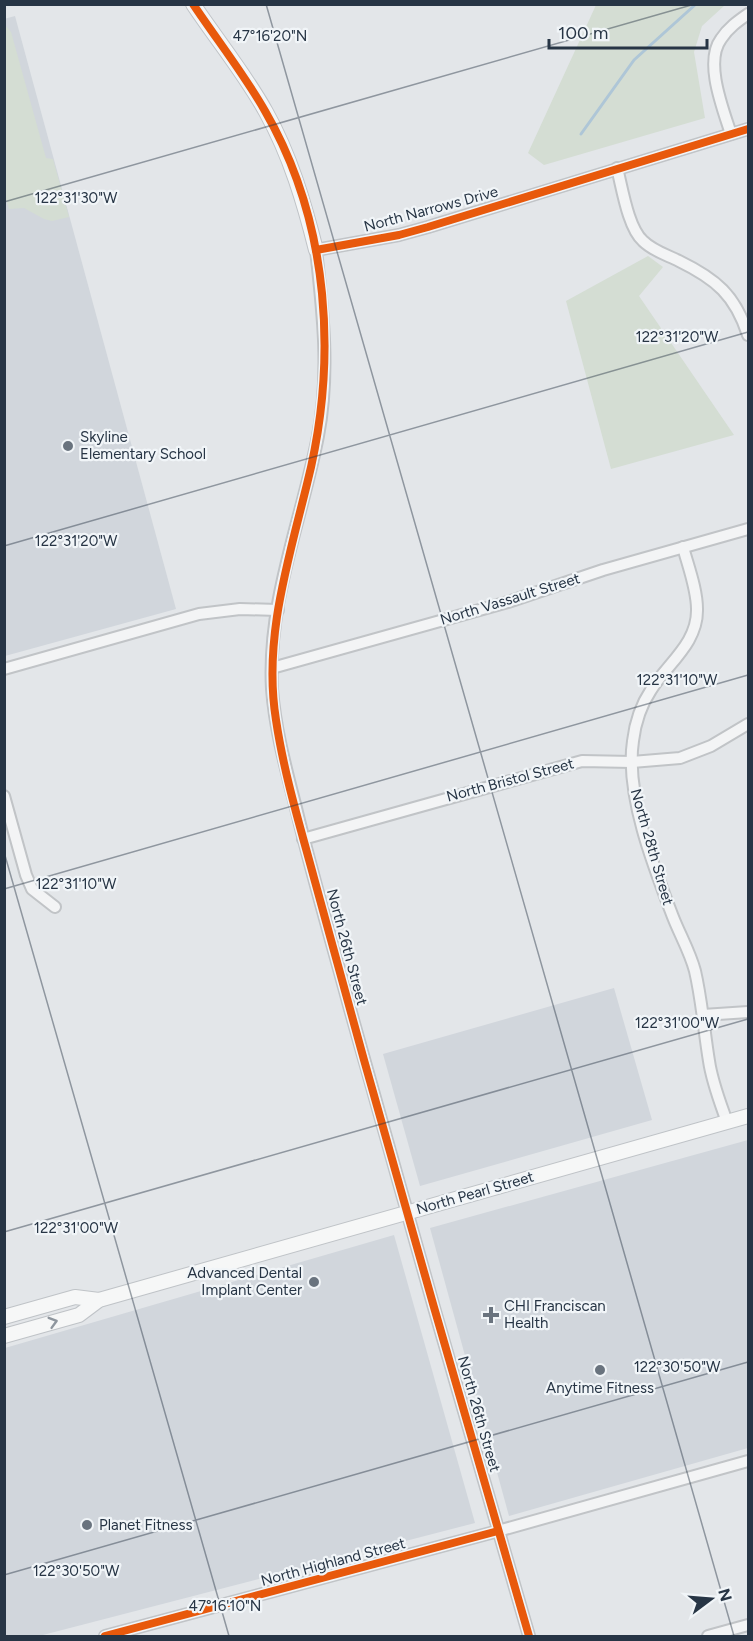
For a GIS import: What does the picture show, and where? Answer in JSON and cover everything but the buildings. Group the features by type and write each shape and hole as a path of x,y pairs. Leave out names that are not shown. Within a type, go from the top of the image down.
{"main road":[{"path":"193,4 265,111 287,156 303,200 316,250"},
{"name":"North Pearl Street","path":"4,1336 79,1315 99,1300 748,1116"},
{"name":"North Pearl Street","path":"4,1317 75,1297 99,1300"}],"street":[{"path":"731,134 716,78 715,51 726,32 748,14"},
{"name":"North Narrows Drive","path":"316,250 399,235 748,129"},
{"path":"617,168 633,226 642,241 722,286 737,307 748,335"},
{"name":"North 26th Street","path":"316,250 324,315 324,385 318,433 293,533 278,610 272,668 274,706 281,747 303,839 406,1212 528,1636"},
{"name":"North Vassault Street","path":"272,668 508,602 603,570 748,529"},
{"name":"North 28th Street","path":"683,547 698,607 695,629 682,651 642,705 633,741 632,775 641,821 664,892 691,958 703,1015 709,1062 727,1122"},
{"path":"4,669 199,614 259,608 278,610"},
{"name":"North Bristol Street","path":"303,839 582,760 661,761 693,754 748,724"},
{"path":"4,796 32,889 56,907"},
{"path":"703,1015 748,1012"},
{"name":"North Highland Street","path":"105,1636 134,1633 748,1461"},
{"path":"708,1636 748,1625"}],"shaded area":[{"path":"596,5 725,5 702,26 694,52 705,118 544,165 528,153"},
{"name":"Skyline Elementary School","path":"15,16 176,609 5,656 4,19"},
{"path":"5,25 11,32 46,158 53,159 69,217 52,221 24,208 9,209 4,193"},
{"path":"648,256 663,267 639,296 734,435 611,469 566,301"},
{"path":"614,988 652,1120 420,1186 383,1054"},
{"path":"748,1140 748,1448 509,1516 430,1228"},
{"path":"394,1235 475,1523 39,1636 5,1636 5,1348"}],"waterway":[{"path":"581,134 634,60 696,4"}],"cycle path":[{"path":"193,4 257,97 287,154 303,199 315,246 322,293 323,390 317,437 285,572 275,631 273,690 276,720 293,800 351,1015 529,1636"},
{"path":"316,250 399,235 428,227 748,129"},
{"path":"105,1636 498,1531"}],"place":[{"name":"Skyline Elementary School","path":"68,446"},
{"name":"Advanced Dental Implant Center","path":"314,1282"},
{"name":"CHI Franciscan Health","path":"491,1315"},
{"name":"Anytime Fitness","path":"600,1370"},
{"name":"Planet Fitness","path":"87,1525"}]}
